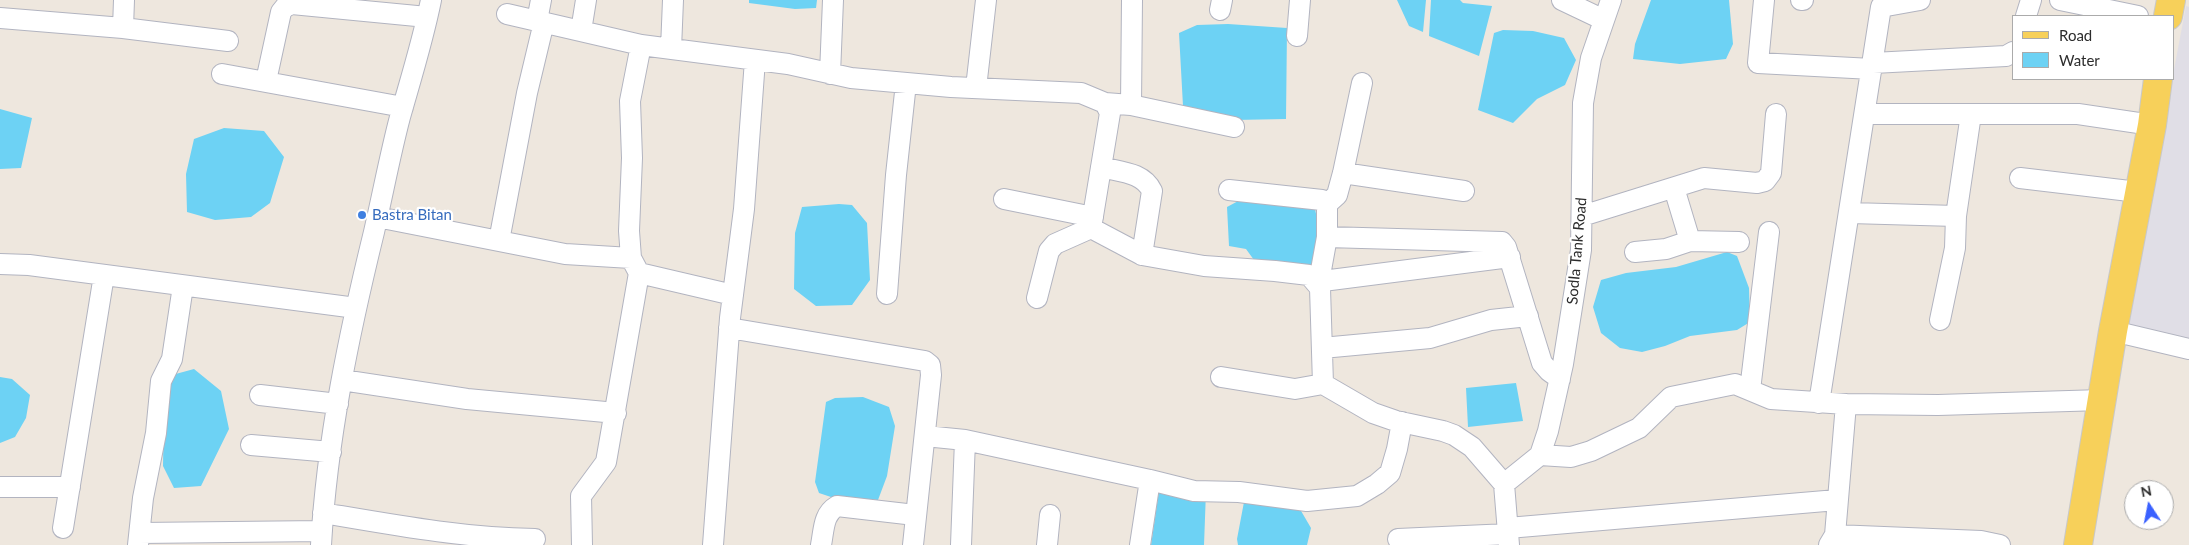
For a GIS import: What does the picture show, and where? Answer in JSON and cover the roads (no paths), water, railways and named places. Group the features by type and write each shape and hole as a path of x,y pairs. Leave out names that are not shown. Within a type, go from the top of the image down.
{"main road":[{"path":"2168,15 2172,0"},
{"path":"2078,545 2113,331 2152,125 2158,80"}],"street":[{"path":"123,28 124,0"},
{"path":"499,241 540,21 541,0"},
{"path":"581,31 586,0"},
{"path":"671,49 673,0"},
{"path":"830,74 833,0"},
{"path":"976,88 986,0"},
{"path":"1130,105 1132,0"},
{"path":"1297,36 1300,0"},
{"path":"1562,0 1604,20"},
{"name":"Sodla Tank Road","path":"1540,455 1548,431 1560,379 1581,250 1583,104 1591,58 1610,0"},
{"path":"1764,0 1758,63 1873,66 2006,56 2012,53"},
{"path":"1819,402 1866,114 1881,7 1920,0"},
{"path":"2026,15 2031,0"},
{"path":"2060,0 2133,15"},
{"path":"266,81 281,12 285,7 292,4 429,9 403,107 356,308 338,404 322,530"},
{"path":"507,14 641,44 788,64 850,78 976,88 1081,93 1105,103 1130,105 1234,127"},
{"path":"0,18 123,28 228,41"},
{"path":"582,545 581,496 606,462 616,413 635,266 629,231 632,158 630,101 641,44"},
{"path":"713,545 729,328 744,209 755,60"},
{"path":"222,74 403,107"},
{"path":"887,294 896,175 906,83"},
{"path":"1327,204 1337,195 1362,83"},
{"path":"1092,223 1110,113 1105,103"},
{"path":"1582,216 1704,178 1757,183 1765,181 1771,172 1776,114"},
{"path":"1866,114 2078,114 2152,125"},
{"path":"1940,320 1956,248 1956,216 1971,114"},
{"path":"1101,167 1138,176 1148,181 1152,191 1142,255"},
{"path":"1343,173 1464,191"},
{"path":"2020,178 2138,192"},
{"path":"1674,188 1690,242"},
{"path":"1229,190 1322,200 1327,204 1328,237 1317,281"},
{"path":"1004,199 1092,223 1142,255 1204,266 1309,275 1317,281 1320,288 1323,384"},
{"path":"1850,213 1956,216"},
{"path":"377,217 635,266 733,295"},
{"path":"1037,298 1049,251 1055,244 1092,223"},
{"path":"1750,390 1769,232"},
{"path":"1328,237 1502,242 1510,257 1542,363 1560,379"},
{"path":"1635,252 1666,249 1690,242 1739,242"},
{"path":"1317,281 1510,257"},
{"path":"0,264 104,275 356,308"},
{"path":"63,528 104,275"},
{"path":"183,286 172,359 161,381 156,433 143,498 139,539 322,530 448,534 494,539 535,539"},
{"path":"1322,348 1430,338 1491,320 1528,316"},
{"path":"729,328 924,361 930,365 931,375 913,545"},
{"path":"2113,331 2189,349"},
{"path":"1221,376 1295,389 1323,384 1373,413 1454,435 1472,447 1504,484 1509,535"},
{"path":"342,380 467,399 616,413"},
{"path":"1504,484 1540,455 1571,457 1590,451 1639,428 1671,397 1735,384 1771,399 1846,404 1938,405 2102,400"},
{"path":"260,395 338,404"},
{"path":"1846,404 1832,540 1981,542 2000,545"},
{"path":"925,436 965,440 1150,480 1194,492 1239,492 1307,501 1357,496 1378,484 1390,473 1398,448 1402,422"},
{"path":"961,545 965,440"},
{"path":"251,445 331,452"},
{"path":"1140,545 1150,480"},
{"path":"0,487 70,487"},
{"path":"1398,539 1509,535 1837,500"},
{"path":"821,545 826,517 830,510 838,506 916,515"},
{"path":"1047,545 1050,515"}],"water":[{"path":"749,0 817,0 816,8 795,9 749,3"},
{"path":"1397,0 1426,0 1423,32 1409,26"},
{"path":"1431,0 1460,0 1463,3 1492,6 1479,56 1429,36"},
{"path":"1651,0 1729,0 1733,44 1726,59 1680,64 1633,59 1635,44"},
{"path":"1228,24 1287,28 1286,119 1234,120 1183,106 1179,33 1197,25"},
{"path":"1503,30 1533,31 1564,38 1576,60 1565,85 1537,99 1513,123 1478,110 1494,33"},
{"path":"0,109 32,118 21,168 0,169"},
{"path":"224,128 264,131 284,157 270,203 251,217 215,220 187,212 186,174 194,139"},
{"path":"1242,199 1315,209 1321,238 1319,266 1254,260 1246,249 1229,246 1227,207"},
{"path":"839,204 852,205 867,223 870,280 852,305 816,306 794,289 795,233 802,207"},
{"path":"1727,252 1737,256 1749,288 1750,322 1737,330 1690,336 1665,346 1642,352 1620,348 1601,333 1593,307 1601,280 1626,273 1676,267"},
{"path":"194,369 221,391 229,429 201,486 174,488 163,466 164,405 172,375"},
{"path":"0,377 12,379 30,395 26,418 15,437 0,443"},
{"path":"1516,383 1523,421 1468,427 1466,388"},
{"path":"863,397 889,407 895,426 887,476 878,500 831,497 819,493 815,482 826,402 835,398"},
{"path":"1160,484 1206,491 1204,545 1151,545"},
{"path":"1244,502 1297,504 1311,528 1307,545 1238,545 1237,539"}],"place":[{"name":"Bastra Bitan","path":"362,215"}]}
